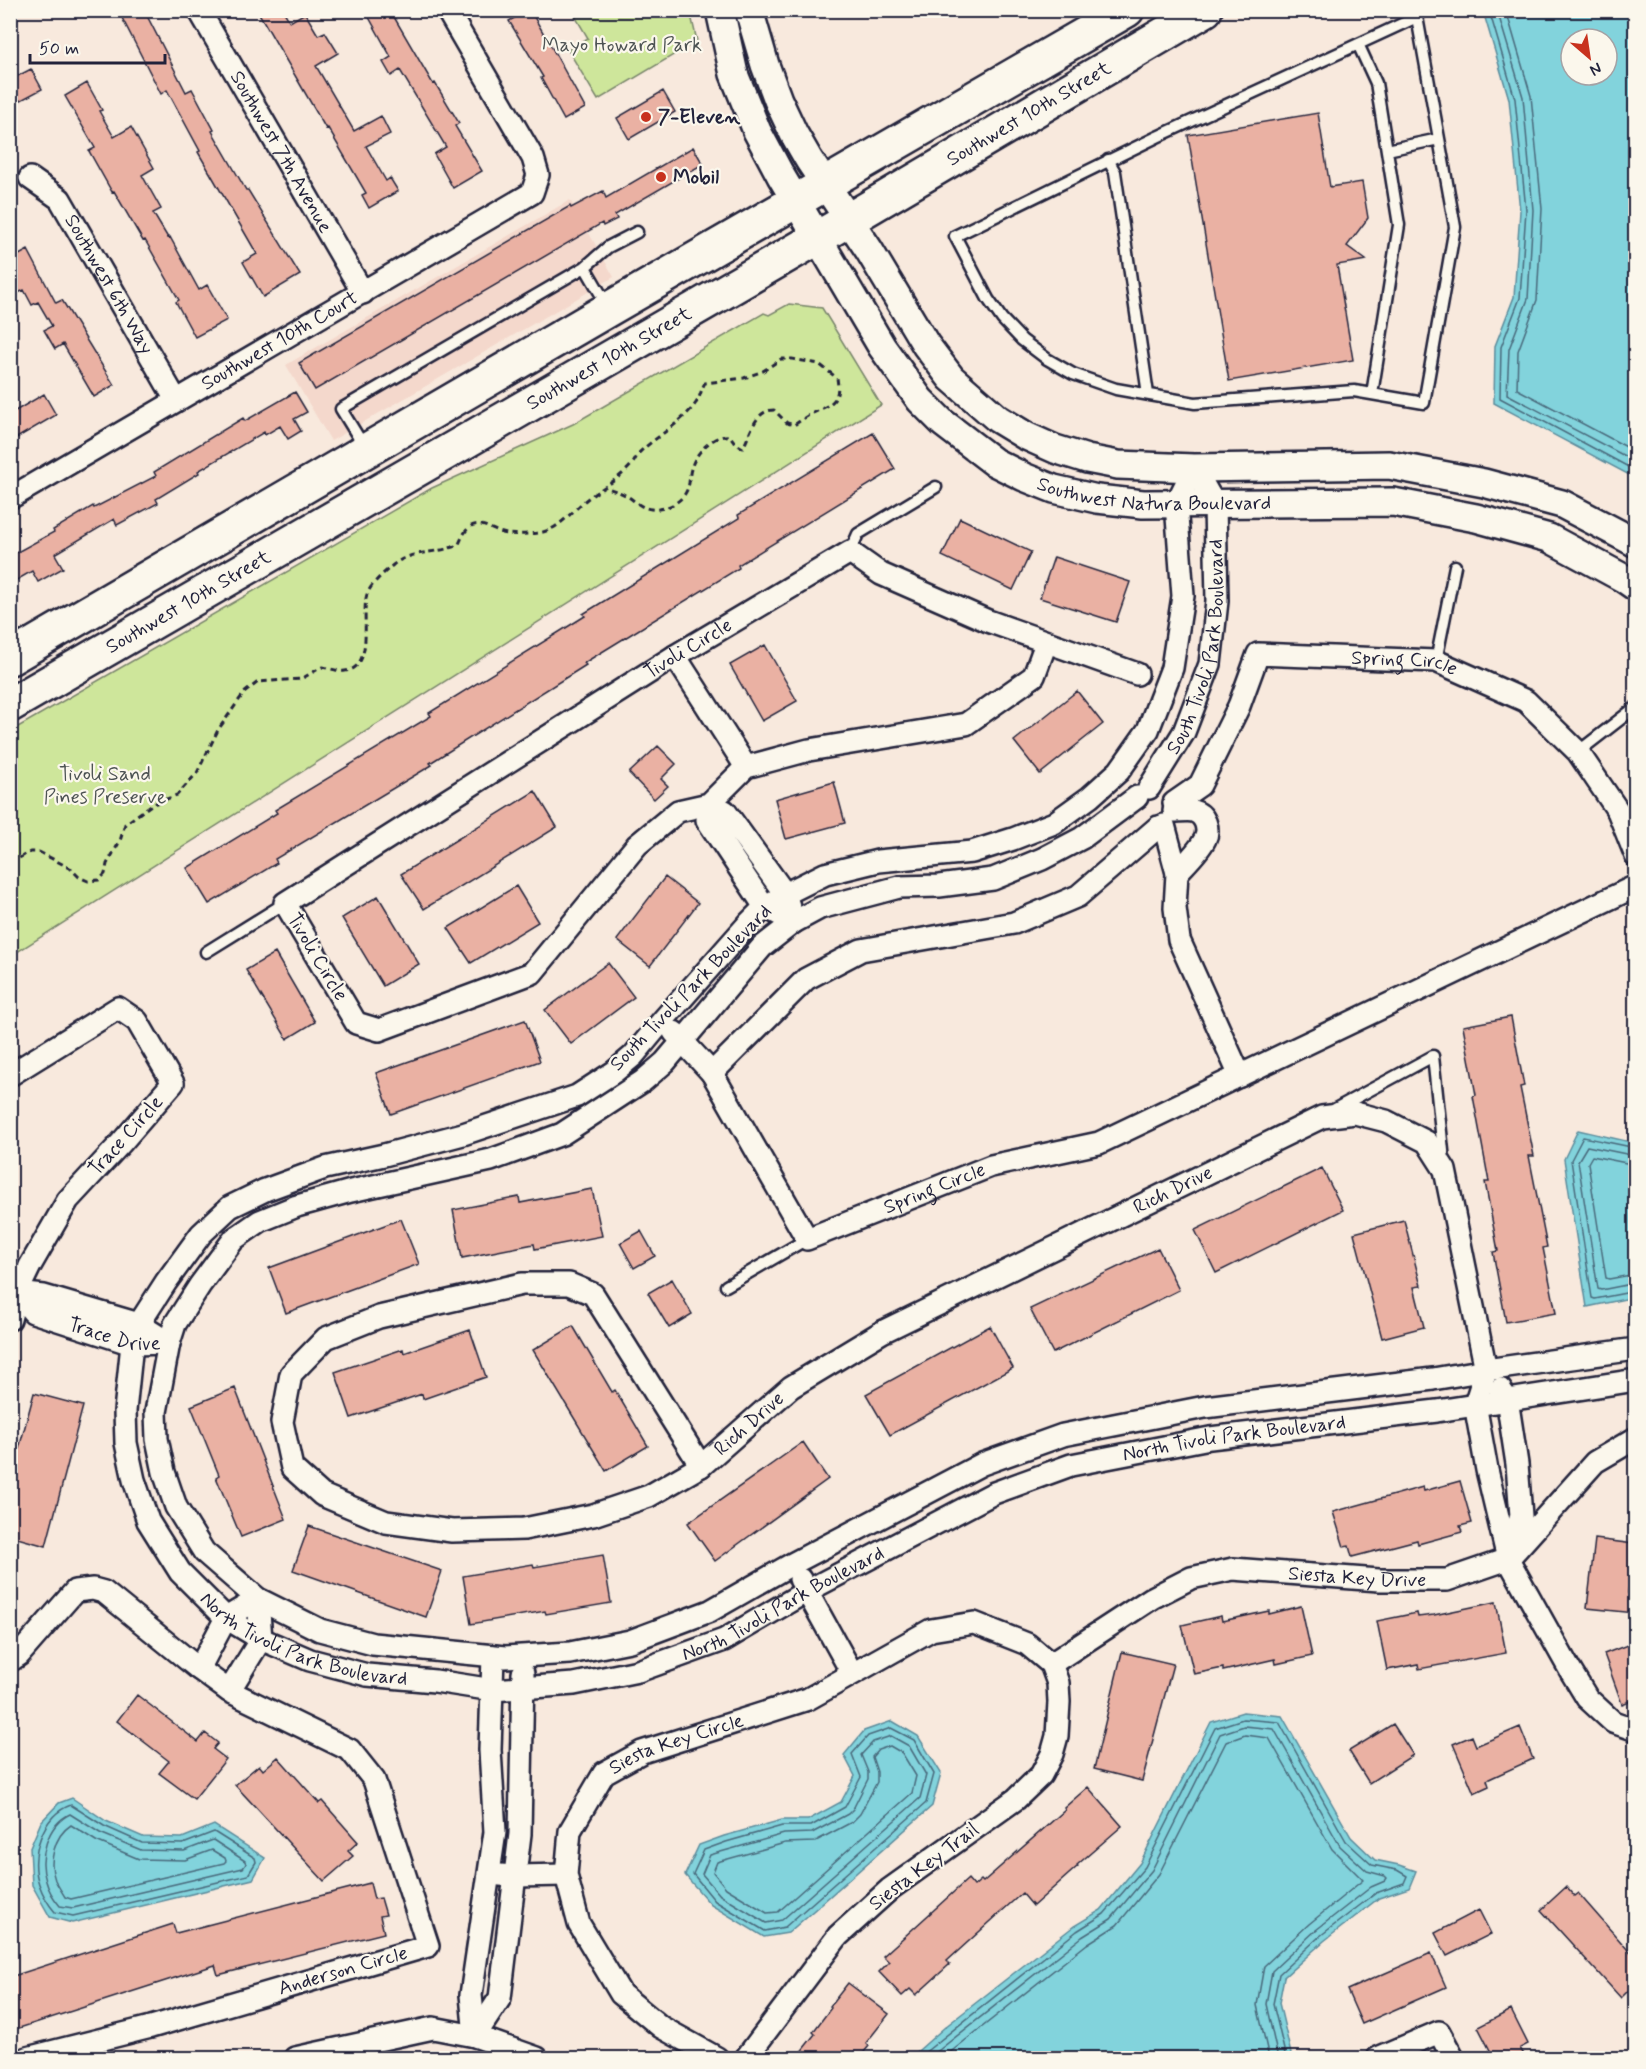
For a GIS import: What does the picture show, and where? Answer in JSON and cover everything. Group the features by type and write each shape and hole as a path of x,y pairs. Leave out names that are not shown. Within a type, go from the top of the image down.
{"main road":[{"name":"Southwest 10th Street","path":"10,658 1127,10"},
{"name":"Southwest 10th Street","path":"10,705 850,219 1205,10"}],"street":[{"name":"Southwest 7th Avenue","path":"200,10 363,293"},
{"name":"Southwest 10th Court","path":"10,498 532,193 538,176 533,158 447,10"},
{"name":"Southwest Natura Boulevard","path":"720,10 732,66 749,113 796,200 900,374 920,400 978,452 1024,477 1054,489 1098,499 1143,504 1215,505 1393,502 1476,518 1548,538 1623,578 1635,587"},
{"name":"Southwest Natura Boulevard","path":"749,10 765,65 794,134 850,219 926,345 939,364 973,399 998,419 1026,436 1087,459 1118,465 1194,468 1389,465 1484,483 1562,504 1635,543"},
{"name":"Southwest 6th Way","path":"30,178 60,199 176,400"},
{"path":"1176,504 1194,468"},
{"name":"South Tivoli Park Boulevard","path":"169,1342 175,1324 234,1239 260,1221 297,1206 351,1191 491,1160 562,1134 643,1081 665,1062 762,947 794,922 820,909 899,887 939,886 993,879 1042,859 1082,838 1142,793 1184,732 1210,664 1217,601 1215,505 1194,468"},
{"name":"South Tivoli Park Boulevard","path":"136,1334 166,1282 201,1234 230,1207 265,1190 325,1168 463,1134 577,1096 614,1072 633,1056 749,923 765,907 784,894 825,874 878,861 972,852 1054,823 1090,797 1119,771 1148,730 1172,668 1183,596 1176,504"},
{"path":"850,552 881,574 988,621 1137,674"},
{"name":"Tivoli Circle","path":"709,804 678,811 637,845 532,973 379,1030 356,1023 285,903 675,656 850,552"},
{"path":"794,922 765,907 707,820 709,804 746,767 809,750 966,724 1034,676 1046,643"},
{"name":"Spring Circle","path":"712,1073 806,979 861,950 1014,923 1078,896 1200,785 1239,706 1258,654 1436,661 1526,700 1578,752 1618,811 1635,856"},
{"path":"675,656 746,767"},
{"path":"1119,771 1142,793"},
{"path":"1177,873 1205,840 1207,831 1205,821 1193,811 1167,817 1145,826 1136,817 1134,804 1142,793 1160,788 1166,791 1167,817 1177,873 1175,908 1179,940 1240,1076"},
{"path":"709,804 725,811 784,894 794,922"},
{"name":"Spring Circle","path":"807,1239 991,1166 1100,1143 1635,886"},
{"name":"Trace Circle","path":"10,1075 118,1008 137,1021 173,1083 68,1200 14,1291 10,1319"},
{"path":"663,1020 712,1073 807,1239"},
{"name":"Rich Drive","path":"701,1466 593,1294 569,1284 522,1284 449,1299 380,1317 326,1338 291,1374 282,1422 292,1468 322,1495 386,1522 453,1531 524,1529 593,1515 650,1496 701,1466 791,1387 882,1332 1322,1117 1355,1113 1386,1121 1427,1142 1445,1170 1486,1370 1475,1404"},
{"name":"Trace Drive","path":"14,1291 44,1296 136,1334 169,1342"},
{"name":"North Tivoli Park Boulevard","path":"136,1334 125,1411 126,1443 137,1490 148,1521 180,1572 226,1618 261,1638 310,1660 367,1675 435,1681 493,1690 574,1684 638,1671 724,1640 807,1591 994,1493 1071,1465 1210,1438 1437,1411 1635,1380"},
{"name":"North Tivoli Park Boulevard","path":"169,1342 156,1412 157,1439 164,1472 176,1508 204,1552 258,1599 320,1630 373,1644 493,1656 570,1653 630,1641 710,1611 792,1564 982,1464 1064,1435 1205,1407 1433,1379 1635,1349"},
{"path":"1486,1370 1507,1399 1518,1464 1521,1516 1508,1559"},
{"path":"1475,1404 1487,1470 1508,1559 1569,1670 1587,1698 1613,1722 1635,1730"},
{"path":"1179,1413 1185,1443"},
{"name":"Siesta Key Drive","path":"1051,1664 1152,1598 1191,1578 1233,1569 1379,1580 1447,1580 1508,1559 1595,1462 1635,1438"},
{"path":"792,1564 852,1673"},
{"name":"Anderson Circle","path":"10,1661 19,1655 75,1591 93,1589 104,1592 229,1691 350,1750 374,1780 428,1946 151,2027 27,2058"},
{"path":"199,1669 226,1618 258,1599 261,1638 229,1691"},
{"name":"Siesta Key Circle","path":"717,2058 661,2026 621,1994 579,1924 566,1875 570,1831 604,1773 642,1752 808,1699 931,1630 974,1623 1028,1644 1051,1664"},
{"path":"475,2036 471,1995 495,1832 490,1750 493,1656"},
{"path":"475,2036 500,1998 520,1833 524,1687 522,1656"},
{"name":"Siesta Key Trail","path":"746,2058 838,1936 890,1889 1016,1799 1041,1775 1052,1754 1057,1737 1058,1683 1051,1664"},
{"path":"490,1874 566,1875"},
{"path":"295,2058 433,2028 475,2036 537,2058"},
{"path":"1378,2058 1439,2032 1453,2058"}],"lane":[{"path":"1417,17 1439,139 1455,227 1424,403 1354,391 1195,403 1116,389 1073,374 1047,359 1022,340 1002,319 988,299 955,236 1108,160 1417,17"},
{"path":"1358,44 1376,83 1399,225 1372,394"},
{"path":"1387,150 1439,139"},
{"path":"1108,160 1115,172 1148,394"},
{"path":"366,451 341,409 585,267 608,248 636,232"},
{"path":"585,267 609,309"},
{"path":"850,552 858,534 936,487"},
{"path":"1436,661 1455,567"},
{"path":"1578,752 1635,707"},
{"path":"206,952 285,903"},
{"path":"1322,1117 1433,1056 1445,1170"},
{"path":"726,1287 807,1239"}],"path":[{"path":"10,863 30,852 39,852 70,868 79,877 88,881 99,880 105,874 107,864 120,841 125,824 151,805 177,795 197,773 218,730 244,693 258,682 302,679 322,667 345,671 354,667 364,655 367,593 394,564 407,557 425,552 452,548 459,544 469,528 475,525 483,524 508,534 533,534 547,531 584,501 606,487 633,463 640,452 668,431 697,402 699,392 705,383 744,378 763,371 781,359 819,364 837,378 836,399 823,410 812,413 794,425 787,423 774,410 767,410 756,422 743,448 736,444 730,436 722,435 713,440 704,447 691,466 685,496 663,509 640,506 619,492 606,487"}],"shaded area":[{"path":"570,200 614,277 331,441 286,365"}],"green space":[{"name":"Mayo Howard Park","path":"572,11 690,11 697,41 598,100 568,50 588,38"},
{"name":"Tivoli Sand Pines Preserve","path":"789,304 822,308 881,405 11,956 11,731 432,488 573,424 764,313 769,315"}],"water":[{"path":"1483,11 1635,11 1635,478 1494,403 1495,346 1514,297 1520,211 1509,99"},
{"path":"1578,1130 1635,1143 1635,1297 1587,1307 1564,1159"},
{"path":"1243,1712 1282,1716 1351,1837 1375,1860 1416,1871 1409,1888 1379,1898 1324,1941 1284,1977 1279,2003 1292,2058 910,2058 945,2027 1074,1926 1101,1910 1140,1863 1211,1722"},
{"path":"892,1721 918,1736 941,1773 932,1806 788,1933 764,1937 711,1905 685,1875 699,1845 782,1820 808,1820 841,1802 855,1776 844,1755 864,1731"},
{"path":"72,1798 106,1821 143,1837 182,1838 214,1825 265,1858 253,1879 72,1923 50,1917 32,1885 30,1848 41,1822 59,1803"}],"building":[{"path":"118,10 144,10 186,92 192,89 214,130 212,131 246,190 300,275 263,297 243,262 257,254 198,152 200,151 167,90 161,94"},
{"path":"257,10 283,10 290,22 305,13 318,35 325,32 338,53 316,66 354,131 381,116 390,134 366,146 386,181 390,178 398,191 369,208 362,195 366,193"},
{"path":"365,10 390,10 433,84 435,83 459,123 455,126 482,171 453,188 434,154 446,147 400,70 391,76 383,62 391,57"},
{"path":"528,10 585,108 564,120 541,78 543,77 509,21"},
{"path":"31,69 42,89 10,106 10,80"},
{"path":"87,83 114,137 131,127 154,168 142,175 161,209 153,213 168,238 170,237 199,290 207,285 227,320 195,337 176,302 179,300 145,240 143,241 114,191 112,192 89,151 95,148 65,96"},
{"path":"663,91 675,112 629,139 617,118"},
{"path":"1318,113 1330,187 1362,182 1368,218 1347,246 1366,260 1337,265 1353,360 1229,381 1188,135"},
{"path":"693,147 703,164 615,215 617,219 603,226 602,223 315,390 299,363 570,206 571,208 603,191 606,198"},
{"path":"28,250 56,303 62,300 114,385 94,397 63,344 55,349 44,330 52,326 38,302 32,305 24,290 10,297 10,280 16,277 10,267 10,260"},
{"path":"295,392 307,412 294,419 301,431 288,439 280,426 265,435 264,432 156,499 158,503 117,525 114,519 55,554 63,568 38,582 32,571 15,581 10,572 10,556 54,532 53,530 93,506 94,508 156,476 154,472 243,418 245,421"},
{"path":"44,394 56,415 15,439 10,431 10,414"},
{"path":"873,433 895,469 738,565 739,568 584,663 586,665 430,763 432,765 275,859 277,863 209,904 187,868 277,813 275,810 431,716 429,713 585,616 583,614 739,518 738,515"},
{"path":"960,518 1031,552 1013,590 942,556"},
{"path":"1054,557 1130,582 1116,622 1040,598"},
{"path":"765,645 797,701 762,721 730,665"},
{"path":"1077,691 1103,724 1040,774 1014,741"},
{"path":"658,746 676,764 661,779 668,786 654,799 629,773"},
{"path":"834,782 845,823 786,839 775,799"},
{"path":"535,791 557,827 424,909 401,874"},
{"path":"665,877 698,903 650,966 617,940"},
{"path":"516,886 538,922 471,963 448,928"},
{"path":"378,896 419,964 383,986 342,918"},
{"path":"275,953 315,1022 287,1039 246,970"},
{"path":"608,963 634,997 571,1044 545,1010"},
{"path":"1511,1017 1524,1086 1520,1087 1534,1156 1529,1156 1547,1247 1543,1248 1556,1313 1506,1322 1493,1252 1498,1251 1485,1182 1489,1182 1463,1026"},
{"path":"525,1020 540,1061 391,1114 376,1073"},
{"path":"1322,1168 1343,1210 1216,1273 1195,1230"},
{"path":"592,1189 602,1236 535,1249 534,1244 462,1258 453,1210 519,1197 520,1203"},
{"path":"401,1219 419,1264 286,1313 269,1268"},
{"path":"1404,1220 1421,1286 1414,1287 1424,1327 1382,1338 1354,1233"},
{"path":"641,1231 655,1256 634,1268 620,1243"},
{"path":"1158,1248 1179,1290 1053,1353 1030,1309"},
{"path":"672,1279 692,1314 669,1328 648,1293"},
{"path":"573,1326 612,1392 615,1390 648,1446 606,1471 533,1350"},
{"path":"990,1326 1013,1368 890,1435 866,1394"},
{"path":"470,1330 486,1377 423,1399 422,1394 351,1418 335,1372 403,1349 404,1353"},
{"path":"235,1388 286,1519 241,1537 216,1477 219,1475 191,1406"},
{"path":"34,1393 83,1406 46,1546 10,1536 10,1482"},
{"path":"803,1442 828,1479 715,1561 688,1523"},
{"path":"1460,1481 1472,1523 1460,1526 1462,1532 1418,1544 1417,1540 1352,1557 1349,1546 1344,1547 1333,1512 1423,1487 1424,1491"},
{"path":"309,1526 442,1571 426,1617 293,1570"},
{"path":"1595,1539 1634,1544 1628,1593 1635,1594 1635,1613 1587,1608"},
{"path":"603,1555 611,1603 546,1614 545,1611 471,1624 463,1576"},
{"path":"1496,1602 1506,1653 1419,1669 1418,1664 1387,1670 1377,1621 1417,1613 1418,1617 1434,1615"},
{"path":"1301,1606 1312,1656 1276,1664 1275,1659 1223,1671 1223,1668 1194,1674 1182,1625 1221,1616 1222,1621 1269,1611 1269,1614"},
{"path":"1635,1642 1635,1699 1622,1704 1604,1654"},
{"path":"1122,1652 1173,1664 1142,1781 1094,1769"},
{"path":"137,1695 198,1742 205,1733 218,1743 213,1749 226,1759 194,1799 159,1773 169,1761 117,1721"},
{"path":"1393,1724 1413,1755 1369,1783 1349,1751"},
{"path":"1520,1727 1533,1759 1487,1780 1489,1786 1474,1793 1453,1744 1472,1736 1476,1746"},
{"path":"278,1757 319,1803 322,1801 358,1842 348,1851 353,1856 324,1881 235,1785 259,1765 263,1770"},
{"path":"1088,1787 1122,1826 1033,1906 1022,1893 947,1961 950,1964 916,1995 910,1989 902,1996 879,1972 889,1962 883,1956 968,1879 974,1886 981,1880 983,1882"},
{"path":"370,1883 374,1899 381,1898 386,1915 380,1916 384,1933 218,1975 215,1965 10,2031 10,1977 173,1924 176,1933"},
{"path":"1566,1887 1574,1896 1578,1893 1635,1958 1635,2000 1628,1991 1621,1998 1541,1910"},
{"path":"1479,1910 1491,1934 1447,1956 1435,1933"},
{"path":"1431,1953 1446,1987 1362,2024 1347,1990"},
{"path":"848,1983 889,2014 866,2043 869,2046 859,2058 796,2058 815,2034 813,2032"},
{"path":"1511,2010 1528,2044 1520,2048 1526,2058 1494,2058 1478,2027"}],"place":[{"name":"7-Eleven","path":"646,117"},
{"name":"Mobil","path":"661,177"}]}
